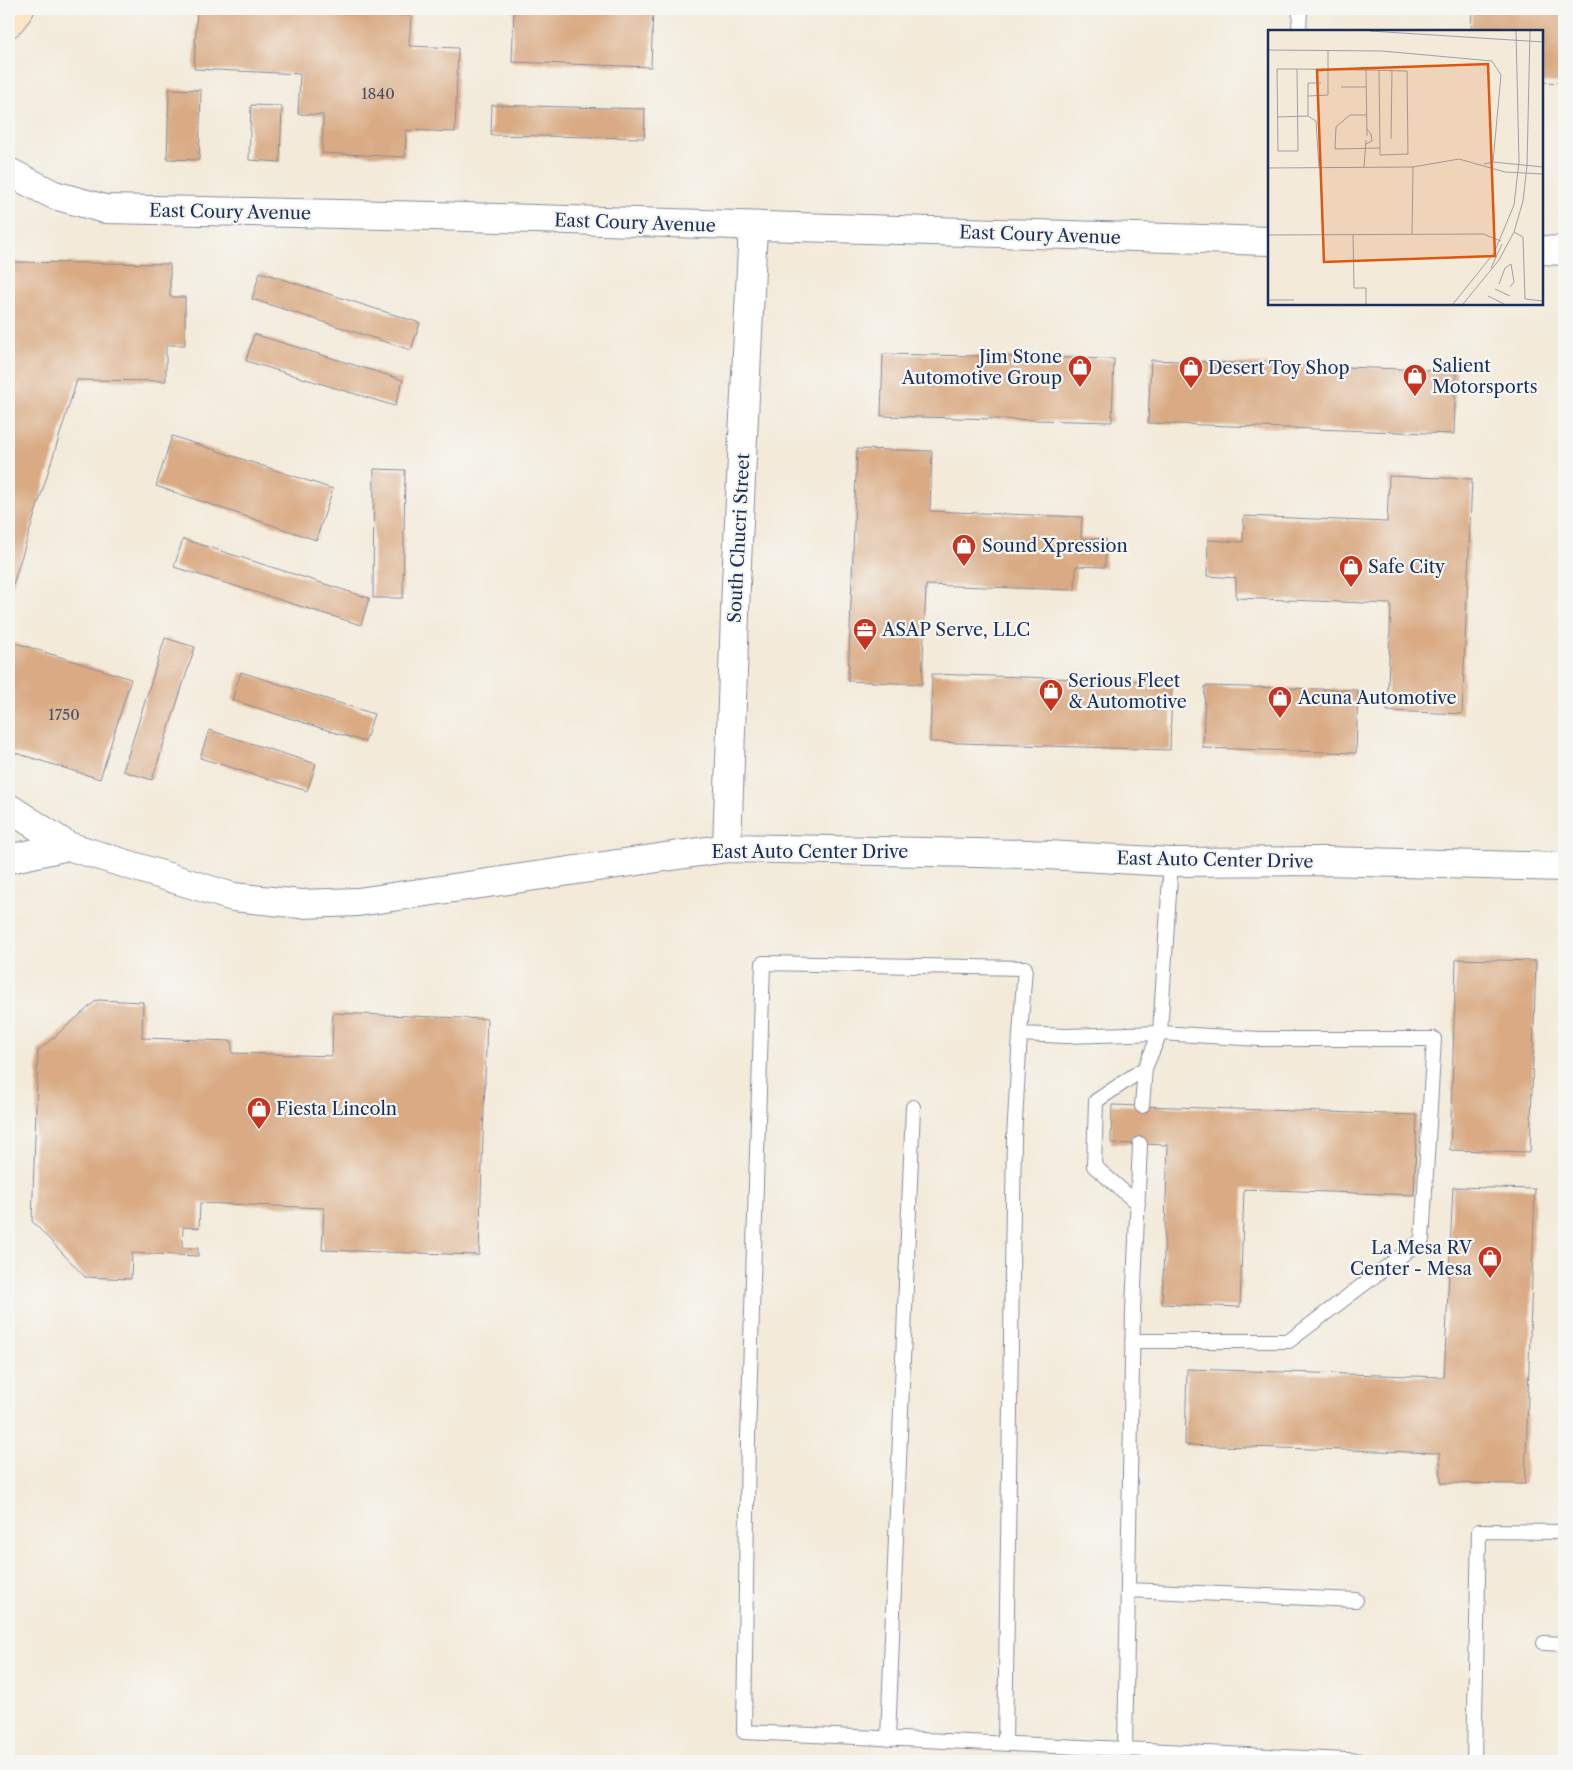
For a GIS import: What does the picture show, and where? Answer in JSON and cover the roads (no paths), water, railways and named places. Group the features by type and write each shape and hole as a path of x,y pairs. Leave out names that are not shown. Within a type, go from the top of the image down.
{"main road":[{"path":"9,23 20,9"}],"street":[{"name":"East Coury Avenue","path":"9,172 54,195 105,209 433,216 1268,241"},
{"name":"South Chucri Street","path":"727,848 736,584 753,227"},
{"path":"1543,250 1564,251"},
{"name":"East Auto Center Drive","path":"9,808 68,846 233,897 301,904 358,902 727,848 1029,854 1171,862 1324,861 1564,867"},
{"name":"East Auto Center Drive","path":"9,859 68,846"}],"lane":[{"path":"1299,30 1300,9"},
{"path":"1142,1106 1145,1068 1160,1033 1171,862"},
{"path":"1004,1744 1014,1138 1024,968 763,964 748,1437 744,1732 1366,1761"},
{"path":"1020,1034 1066,1036 1160,1033 1260,1039 1434,1039 1422,1240 1289,1341 1132,1341"},
{"path":"1138,1204 1094,1166 1096,1101 1145,1068"},
{"path":"888,1739 913,1107"},
{"path":"1125,1749 1132,1341 1140,1144"},
{"path":"1474,1761 1479,1531 1564,1532"},
{"path":"1128,1590 1356,1600"},
{"path":"1544,1643 1564,1644"}],"place":[{"name":"Jim Stone Automotive Group","path":"1080,388"},
{"name":"Desert Toy Shop","path":"1191,389"},
{"name":"Salient Motorsports","path":"1415,397"},
{"name":"Sound Xpression","path":"964,567"},
{"name":"Safe City","path":"1351,588"},
{"name":"ASAP Serve, LLC","path":"865,651"},
{"name":"Serious Fleet & Automotive","path":"1051,712"},
{"name":"Acuna Automotive","path":"1280,719"},
{"name":"Fiesta Lincoln","path":"259,1130"},
{"name":"La Mesa RV Center - Mesa","path":"1490,1279"}]}
